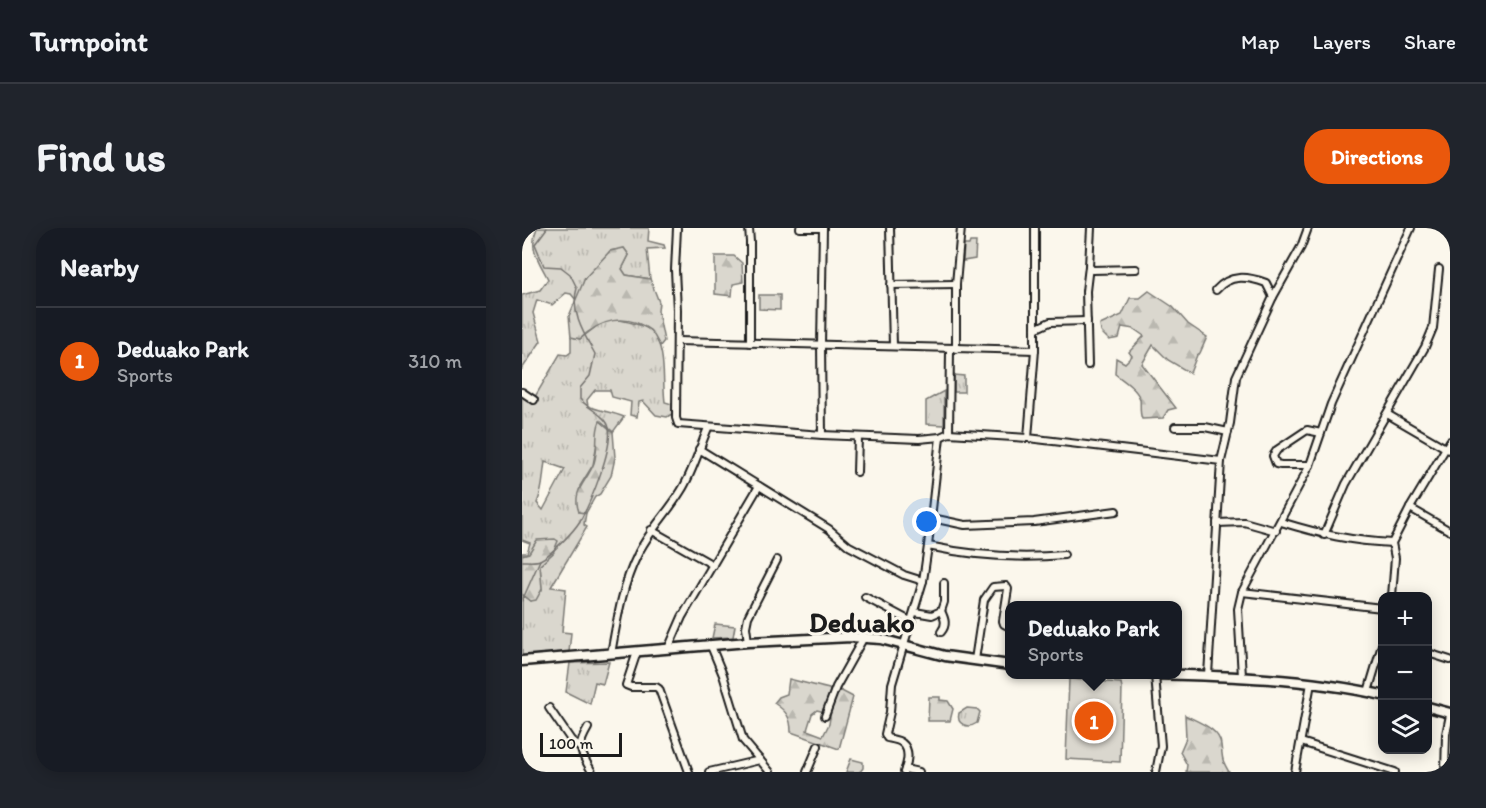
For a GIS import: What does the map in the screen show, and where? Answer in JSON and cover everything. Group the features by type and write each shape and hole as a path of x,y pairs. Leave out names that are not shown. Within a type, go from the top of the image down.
{"street":[{"path":"677,228 676,422 681,425 858,437 919,439 940,437 948,433 1028,438 1221,461"},
{"path":"748,228 750,343"},
{"path":"800,228 823,228 822,435"},
{"path":"890,228 893,346"},
{"path":"948,433 961,228"},
{"path":"1028,438 1035,350 1035,228"},
{"path":"1088,365 1086,291 1091,228"},
{"path":"1208,675 1221,461 1228,432 1236,376 1308,228"},
{"path":"1242,676 1238,609 1242,592 1310,465 1331,404 1411,228"},
{"path":"1089,266 1096,271 1136,269"},
{"path":"1324,535 1346,484 1425,347 1433,328 1439,269"},
{"path":"1216,290 1230,278 1246,279 1266,284 1273,297"},
{"path":"891,285 956,284"},
{"path":"1035,329 1050,322 1087,321"},
{"path":"677,341 893,346 953,350 1035,350"},
{"path":"522,392 534,400"},
{"path":"1387,414 1448,449"},
{"path":"1175,427 1205,427 1228,432"},
{"path":"611,654 627,584 636,558 651,530 683,488 708,428"},
{"path":"1310,465 1276,464 1273,456 1277,450 1307,430 1321,434"},
{"path":"857,472 858,437"},
{"path":"919,772 905,770 908,758 903,743 887,738 885,734 890,712 890,692 923,581 940,437"},
{"path":"1392,592 1395,558 1392,543 1410,508 1448,449 1450,441"},
{"path":"699,449 829,529 849,546 899,572 923,581"},
{"path":"668,649 678,624 759,486"},
{"path":"1410,508 1450,531"},
{"path":"932,518 965,525 1034,522 1116,511"},
{"path":"1217,523 1244,522 1276,531"},
{"path":"1281,522 1324,535 1356,541 1392,543"},
{"path":"651,530 713,565"},
{"path":"928,546 980,556 1064,555"},
{"path":"748,642 746,633 748,617 777,560"},
{"path":"941,632 945,625 941,611 944,602 944,583"},
{"path":"975,660 984,600 993,587 1006,586 1008,590 1006,601"},
{"path":"1242,592 1378,607"},
{"path":"865,597 912,622"},
{"path":"1005,609 1003,621 1005,624"},
{"path":"915,612 932,615 941,611"},
{"path":"522,661 748,642 864,637 903,644 930,653 1005,664"},
{"path":"825,716 836,687 864,637"},
{"path":"711,646 723,675 743,740 770,772"},
{"path":"1368,692 1383,646"},
{"path":"638,652 626,685 659,689 689,772"},
{"path":"1432,654 1450,660"},
{"path":"1182,675 1242,676 1311,683 1378,694"},
{"path":"1155,679 1161,746 1156,772"},
{"path":"1295,772 1311,683"},
{"path":"549,708 571,740 579,747 590,770 583,772"},
{"path":"1432,708 1450,714 1446,734 1445,772"},
{"path":"579,747 588,728"},
{"path":"1300,742 1395,772"},
{"path":"807,772 818,746"},
{"path":"709,772 760,760"}],"green space":[{"path":"537,228 649,228 648,241 664,245 665,248 647,249 650,279 626,275 622,269 629,255 624,248 610,251 576,300 571,294 566,293 552,305 537,300 533,313 541,341 522,369 522,295 540,290 548,279 534,248"},
{"path":"970,242 976,242 975,259 963,261 964,245 969,245"},
{"path":"624,248 629,255 622,269 626,275 650,279 659,302 658,311 664,341 660,346 650,330 632,321 604,323 587,332 580,339 571,337 569,316 585,278 610,251"},
{"path":"715,256 734,256 742,263 743,282 733,284 732,296 715,294"},
{"path":"1149,291 1173,307 1188,324 1207,337 1190,373 1168,360 1153,345 1142,364 1176,408 1168,410 1163,418 1142,419 1138,395 1115,374 1116,358 1125,363 1132,356 1129,352 1144,336 1134,329 1122,327 1119,338 1109,340 1101,332 1100,325 1122,315 1130,298 1140,298"},
{"path":"759,295 780,295 780,310 759,309"},
{"path":"616,319 640,325 652,332 660,347 665,402 672,404 672,414 667,417 656,415 643,401 639,402 637,417 630,415 631,402 612,397 610,390 595,390 587,400 588,406 624,417 613,432 601,421 593,465 580,486 579,512 586,513 584,525 587,527 551,587 566,589 562,632 571,633 569,652 522,656 522,594 531,601 542,590 540,565 553,553 522,555 522,553 527,553 530,543 522,540 522,395 532,402 560,354 567,355 571,352 571,337 580,339 601,323","holes":["545,462 565,469 543,510 537,503 542,487"]},
{"path":"954,375 964,376 964,392 954,392"},
{"path":"944,391 944,425 926,424 926,401"},
{"path":"600,421 613,432 615,458 611,476 586,513 579,512 578,492 594,463"},
{"path":"555,539 558,541 553,553 540,565 542,589 536,600 531,601 522,594 522,555 529,553 537,540"},
{"path":"715,624 735,626 733,637 712,638"},
{"path":"609,662 603,684 595,682 590,704 566,692 570,663"},
{"path":"789,679 829,689 832,695 825,712 817,710 812,714 807,730 823,736 829,724 834,691 838,689 853,697 839,749 791,732 787,715 774,703 779,697 787,694"},
{"path":"1069,679 1121,683 1120,762 1066,759"},
{"path":"929,697 940,697 940,700 948,701 953,709 950,721 928,721"},
{"path":"967,708 977,709 980,712 977,723 974,725 964,725 959,720 959,713"},
{"path":"1185,715 1213,730 1217,735 1220,739 1223,761 1229,772 1186,772 1187,765 1180,752 1186,738"},
{"path":"851,759 863,762 860,772 846,772"}],"waterway":[{"path":"522,561 536,561 545,557 577,525 585,512 600,475 609,437 609,428 605,420 580,399 580,388 590,376 595,354 579,322 575,306 577,288 570,274 561,267 544,266 535,244 547,228"},
{"path":"522,601 540,560"}],"place":[{"name":"Deduako Park","path":"1094,721"}],"district":[{"name":"Deduako","path":"862,622"}]}
